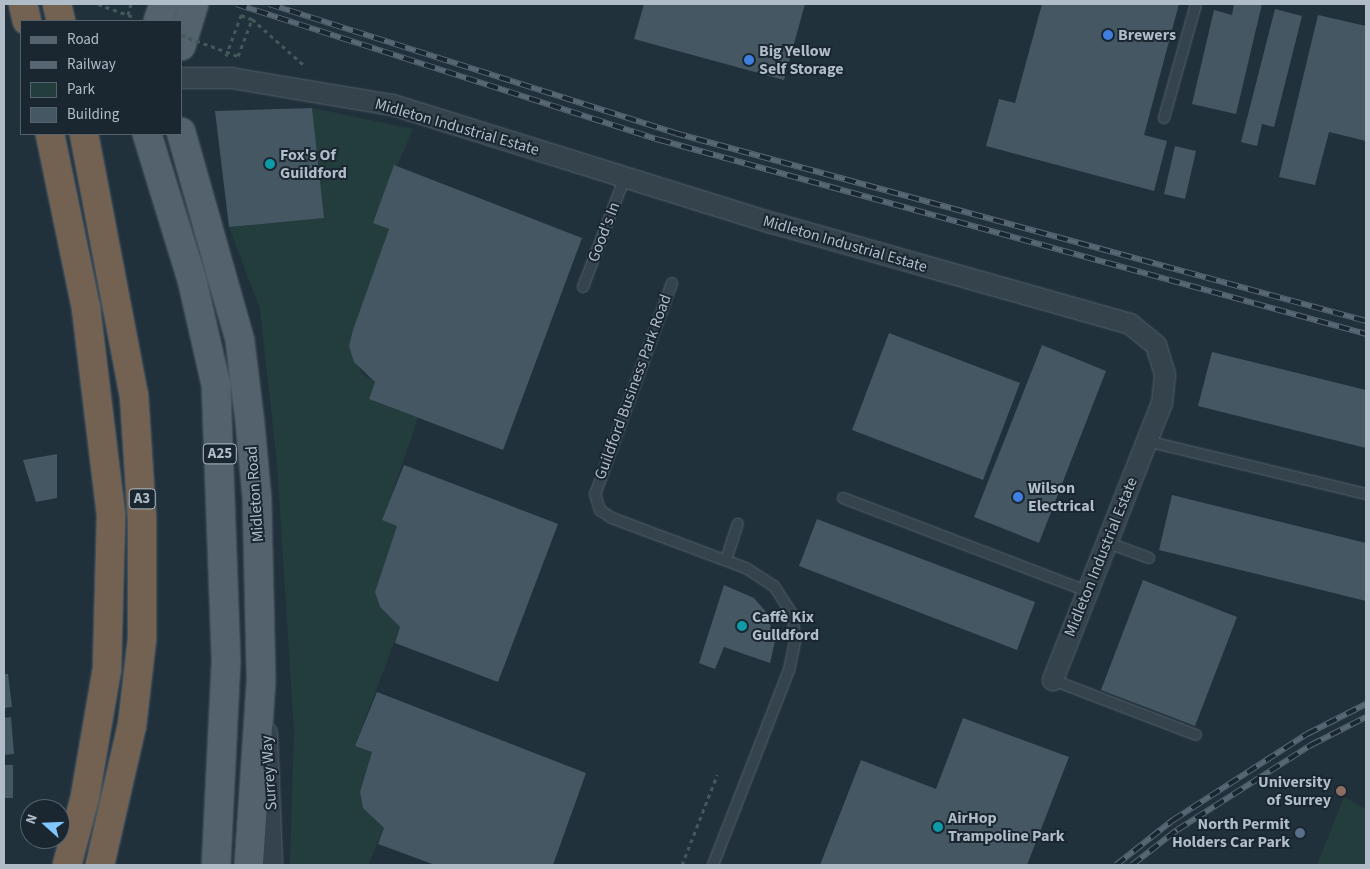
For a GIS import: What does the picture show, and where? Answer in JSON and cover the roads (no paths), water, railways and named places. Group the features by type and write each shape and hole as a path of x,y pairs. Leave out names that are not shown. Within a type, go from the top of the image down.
{"highway":[{"path":"23,4 27,20"},
{"path":"57,4 61,20"},
{"name":"A3","path":"50,135 67,214 100,403 112,576 100,718 67,865"},
{"name":"A3","path":"84,135 134,395 142,520 142,639 134,716 100,865"}],"main road":[{"path":"147,20 164,4"},
{"path":"182,43 193,6"},
{"name":"Midleton Road","path":"147,135 192,280 216,385 226,587 216,865"},
{"name":"Midleton Road","path":"182,135 240,341 257,499 261,682 249,865"},
{"path":"199,865 220,784"}],"street":[{"name":"Midleton Industrial Estate","path":"182,78 231,78 393,105 624,176 1130,324 1156,345 1165,375 1162,403 1053,680"},
{"name":"Surrey Way","path":"261,682 271,771 272,865"}],"lane":[{"path":"1164,118 1196,4"},
{"name":"Good's In","path":"583,287 624,176"},
{"name":"Guildford Business Park Road","path":"672,283 594,494 600,510 612,518 726,560 774,586 793,615 795,642 789,670 713,865"},
{"path":"1147,441 1366,494"},
{"path":"843,498 1087,591"},
{"path":"726,560 738,524"},
{"path":"1106,542 1149,558"},
{"path":"1053,680 1196,735"}],"railway":[{"path":"236,4 660,140 1366,334"},
{"path":"269,4 675,133 1366,321"},
{"path":"1116,865 1173,820 1307,734 1366,704"},
{"path":"1132,865 1177,830 1311,745 1366,717"}],"place":[{"name":"Brewers","path":"1108,35"},
{"name":"Big Yellow Self Storage","path":"749,60"},
{"name":"Fox's Of Guildford","path":"270,164"},
{"name":"Wilson Electrical","path":"1018,497"},
{"name":"Caffè Kix Gulldford","path":"742,626"},
{"name":"University of Surrey","path":"1341,791"},
{"name":"AirHop Trampoline Park","path":"938,827"},
{"name":"North Permit Holders Car Park","path":"1300,833"}]}
